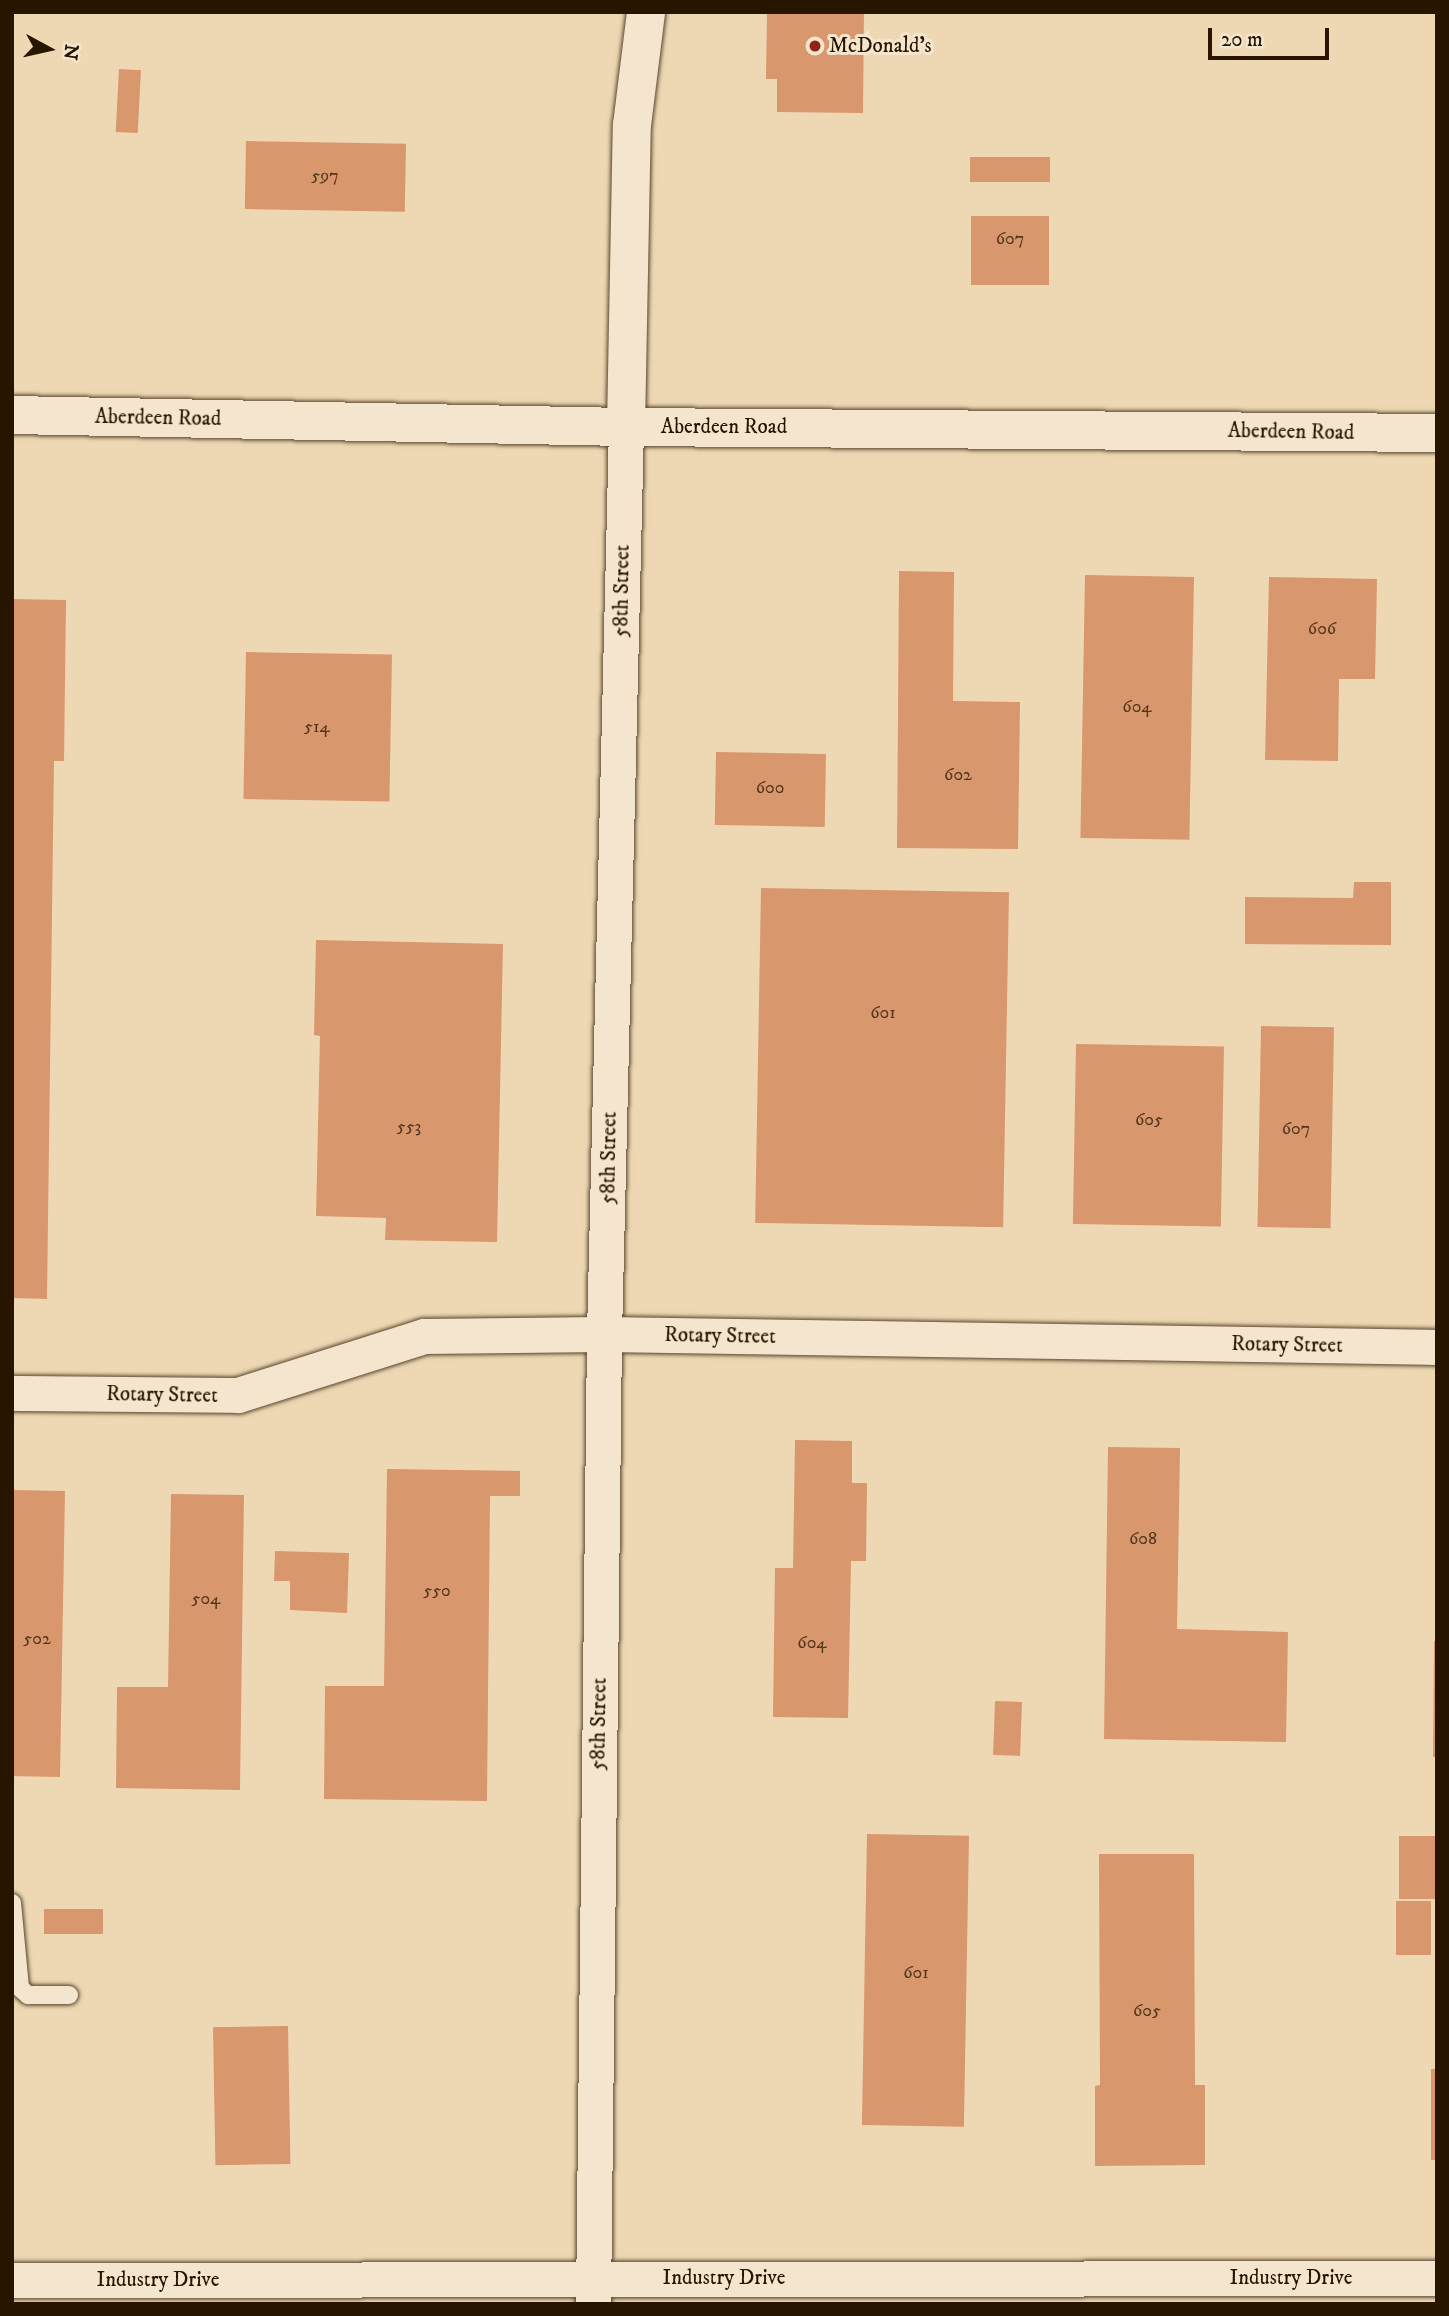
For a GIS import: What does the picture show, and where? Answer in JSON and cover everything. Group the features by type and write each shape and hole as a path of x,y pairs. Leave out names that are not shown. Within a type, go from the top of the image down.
{"main road":[{"name":"58th Street","path":"626,427 632,125 646,12"},
{"name":"Aberdeen Road","path":"12,415 626,427 1437,433"}],"street":[{"name":"58th Street","path":"593,2291 604,1334 626,427"},
{"name":"Rotary Street","path":"12,1393 238,1395 424,1336 604,1334 1437,1348"},
{"name":"Industry Drive","path":"12,2280 593,2291 1437,2278"}],"lane":[{"path":"12,1903 20,1988 28,1995 69,1995"}],"building":[{"name":"McDonald's","path":"767,12 864,12 863,113 777,112 777,79 766,79"},
{"path":"119,69 141,70 138,133 116,132"},
{"path":"246,141 406,144 405,212 245,209"},
{"path":"970,157 1050,157 1050,182 970,182"},
{"path":"971,216 1049,216 1049,285 971,285"},
{"path":"899,571 954,572 953,701 1020,702 1018,849 897,848"},
{"path":"1085,575 1194,577 1189,840 1080,838"},
{"path":"1269,577 1377,579 1375,679 1339,679 1338,761 1265,760"},
{"path":"12,599 66,600 64,761 54,761 47,1299 12,1298"},
{"path":"246,652 392,655 389,802 243,799"},
{"path":"716,752 826,754 825,827 715,825"},
{"path":"1354,882 1391,882 1391,945 1245,944 1245,897 1353,898"},
{"path":"761,888 1009,892 1003,1227 755,1223"},
{"path":"316,940 503,944 497,1242 385,1240 386,1218 316,1216 320,1036 314,1035"},
{"path":"1261,1026 1334,1027 1330,1228 1257,1227"},
{"path":"1076,1044 1224,1047 1221,1227 1073,1224"},
{"path":"795,1440 852,1441 852,1483 867,1483 866,1561 851,1561 848,1718 773,1717 775,1568 793,1568"},
{"path":"1108,1447 1180,1448 1177,1629 1288,1632 1286,1742 1104,1739"},
{"path":"387,1469 520,1471 520,1496 490,1496 487,1801 324,1799 325,1686 384,1686"},
{"path":"12,1490 65,1491 60,1777 12,1776"},
{"path":"171,1494 244,1495 240,1790 116,1788 117,1687 168,1687"},
{"path":"275,1551 349,1553 347,1613 290,1610 290,1581 274,1581"},
{"path":"1434,1641 1437,1641 1437,1757 1433,1757"},
{"path":"995,1701 1022,1702 1020,1756 993,1755"},
{"path":"867,1834 969,1836 964,2127 862,2125"},
{"path":"1399,1836 1437,1836 1437,1899 1399,1899"},
{"path":"1099,1854 1194,1854 1195,2085 1205,2085 1205,2165 1095,2166 1095,2086 1100,2085"},
{"path":"1396,1901 1431,1901 1431,1955 1396,1955"},
{"path":"44,1909 103,1909 103,1934 44,1934"},
{"path":"288,2026 290,2164 215,2165 213,2027"},
{"path":"1431,2069 1437,2069 1437,2160 1431,2160"}],"place":[{"name":"McDonald's","path":"815,46"}]}
